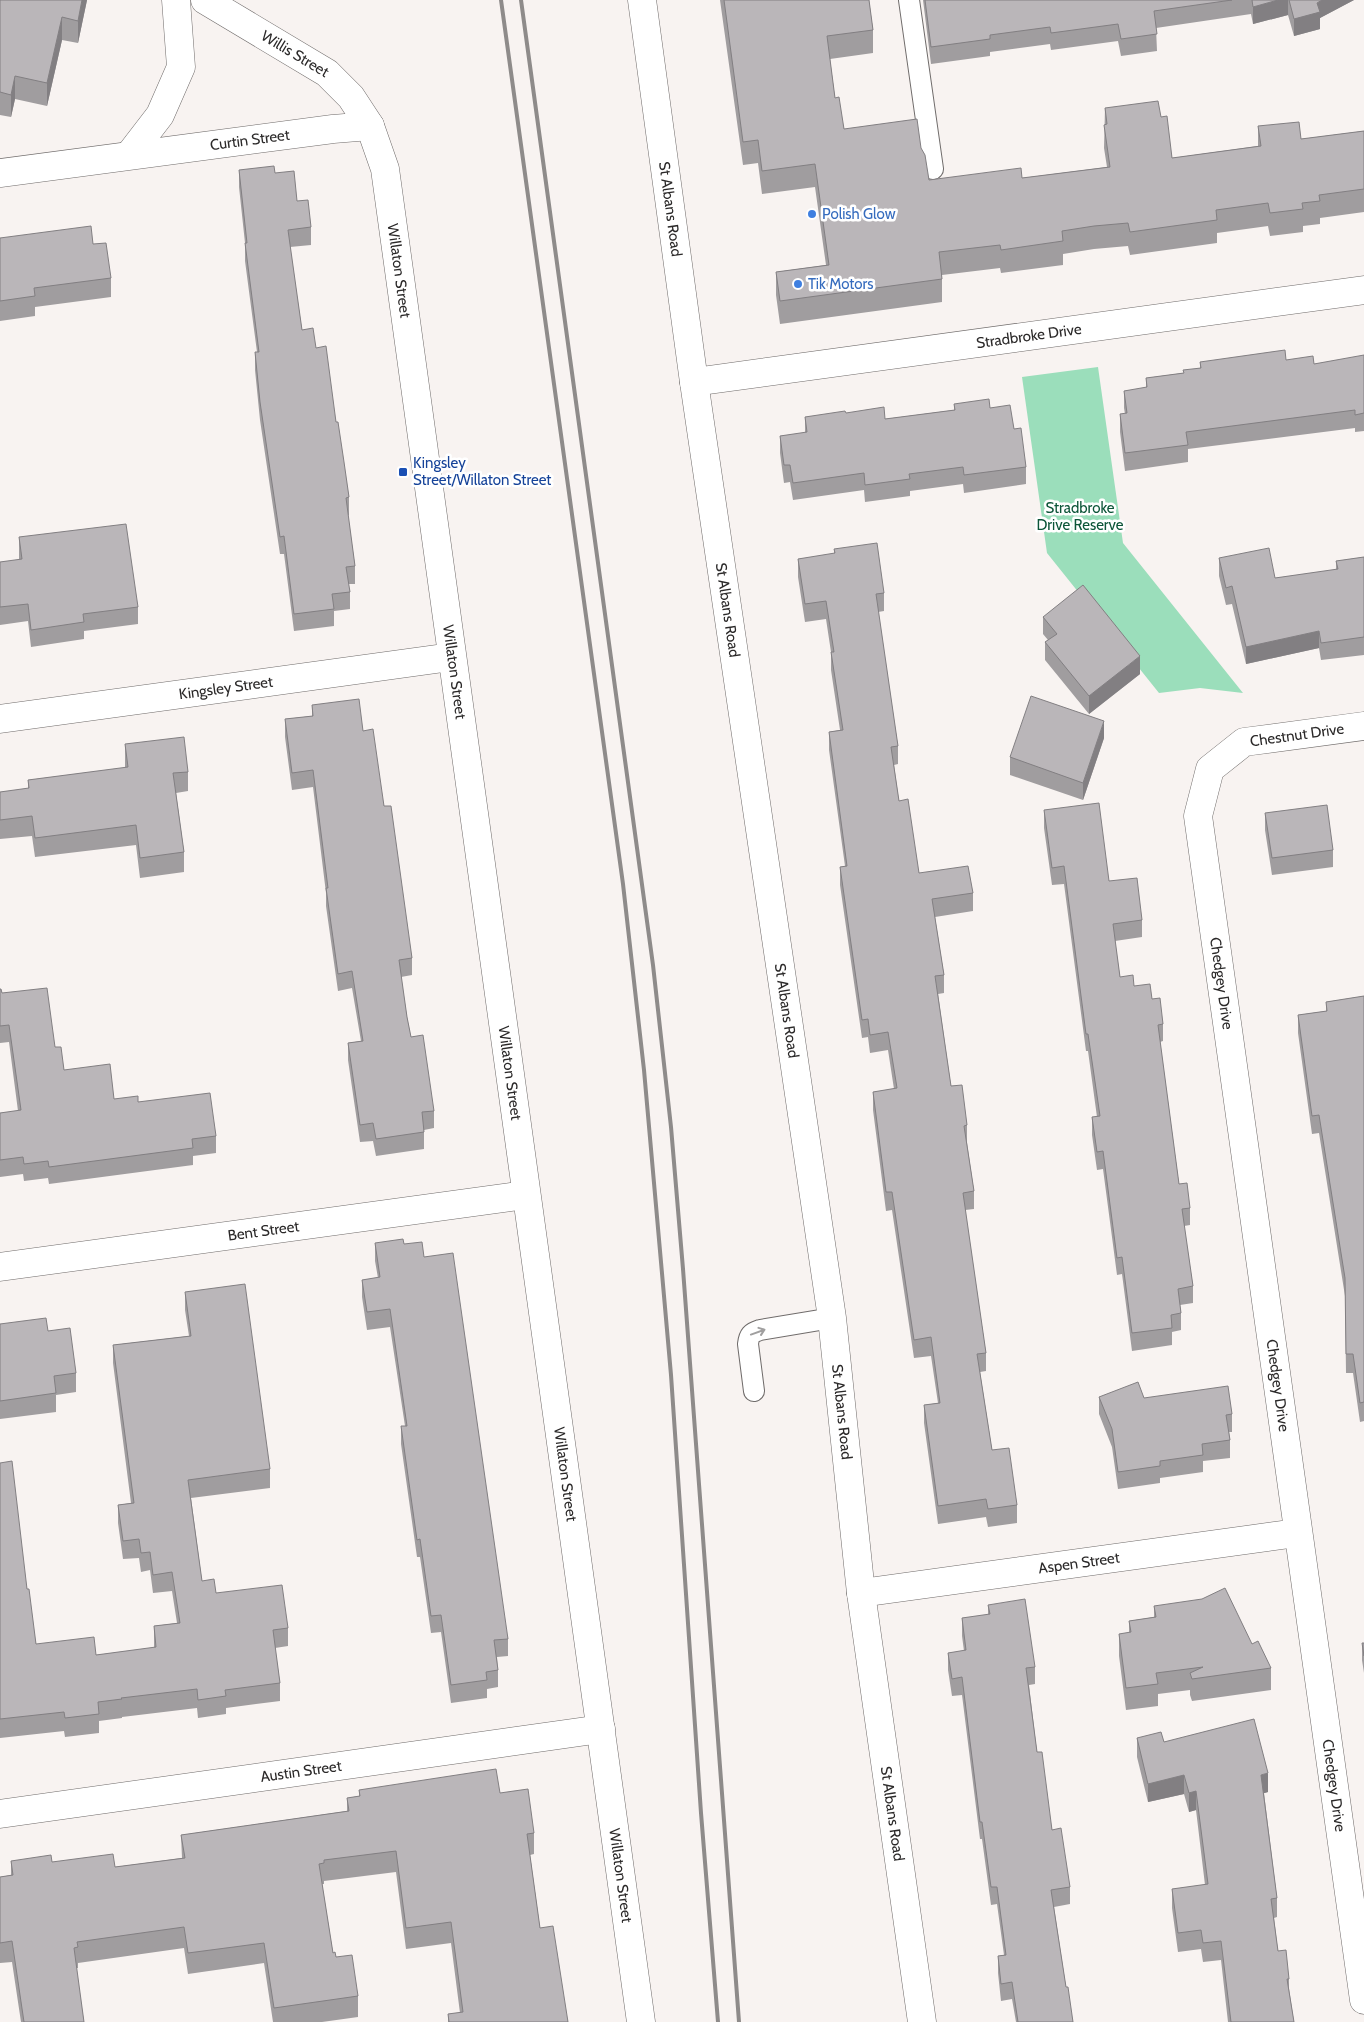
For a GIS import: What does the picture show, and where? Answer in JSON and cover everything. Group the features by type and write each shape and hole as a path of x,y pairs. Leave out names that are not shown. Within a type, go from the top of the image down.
{"street":[{"path":"130,154 160,115 181,66 176,0"},
{"name":"Willis Street","path":"205,0 327,73 351,97 370,126"},
{"name":"St Albans Road","path":"642,0 694,382 832,1318 861,1593 922,2022"},
{"name":"Curtin Street","path":"0,173 130,154 370,126"},
{"name":"Willaton Street","path":"370,126 385,169 641,2022"},
{"name":"Stradbroke Drive","path":"694,382 1364,290"},
{"name":"Kingsley Street","path":"0,719 451,657"},
{"name":"Chestnut Drive","path":"1210,769 1244,742 1364,726"},
{"name":"Chedgey Drive","path":"1210,769 1198,816 1297,1533 1352,1824 1364,2000"},
{"name":"Bent Street","path":"0,1267 526,1195"},
{"name":"Aspen Street","path":"861,1593 1297,1533"},
{"name":"Austin Street","path":"0,1814 601,1729"}],"lane":[{"path":"908,0 933,169"},
{"path":"754,1391 748,1344 748,1337 752,1333 832,1318"}],"green space":[{"name":"Stradbroke Drive Reserve","path":"1098,367 1123,543 1243,693 1200,688 1159,693 1047,553 1022,377"}],"building":[{"path":"0,0 82,0 78,21 62,17 47,83 15,76 11,95 0,92"},
{"path":"724,0 869,0 873,30 827,36 835,98 839,97 844,129 917,119 921,148 925,155 929,180 1021,168 1022,178 1110,167 1104,125 1107,124 1105,108 1158,101 1161,117 1167,116 1172,158 1261,146 1258,126 1299,122 1301,139 1364,131 1364,189 1319,195 1320,201 1302,203 1303,209 1270,213 1268,203 1216,210 1217,220 1130,232 1128,223 1094,226 1062,231 1063,241 1001,250 1000,245 939,252 942,279 780,301 776,272 829,265 815,164 762,171 758,140 743,142"},
{"path":"925,0 1232,0 1154,11 1157,34 1121,39 1118,24 1051,33 1050,27 990,35 990,39 931,47"},
{"path":"1252,0 1278,0 1253,7"},
{"path":"1289,0 1322,0 1317,3 1320,12 1294,19"},
{"path":"274,166 275,173 294,171 297,201 308,200 311,227 288,230 302,330 313,328 316,348 326,346 336,422 338,422 349,497 346,498 355,566 346,567 350,592 332,594 334,609 294,614 284,536 280,537 260,402 255,352 259,352 245,243 247,243 239,170"},
{"path":"91,226 93,244 106,243 111,278 34,288 35,296 0,301 0,238"},
{"path":"1285,350 1286,360 1313,356 1314,364 1364,355 1364,413 1355,415 1355,410 1186,432 1188,445 1125,453 1120,414 1127,413 1124,391 1147,387 1146,378 1184,373 1183,370 1201,368 1200,362"},
{"path":"989,399 990,408 1010,405 1014,429 1021,428 1026,467 964,475 963,467 909,474 910,479 865,485 864,473 793,483 790,465 784,465 780,436 807,432 805,417 884,407 885,419 955,410 954,404"},
{"path":"126,524 138,607 83,614 84,622 31,630 28,604 0,607 0,562 22,559 19,537"},
{"path":"877,543 884,593 876,594 898,746 891,747 899,801 908,799 919,873 968,866 973,893 932,899 944,975 935,976 951,1086 962,1085 967,1125 964,1126 974,1191 963,1193 986,1353 977,1354 992,1450 1009,1448 1017,1505 988,1509 986,1499 938,1506 924,1405 940,1403 931,1337 914,1340 892,1192 886,1192 873,1092 897,1088 888,1032 870,1035 868,1019 862,1020 840,867 847,866 829,732 843,730 831,652 834,652 826,601 805,604 798,559 835,553 834,549"},
{"path":"1269,548 1275,578 1338,569 1336,561 1364,557 1364,637 1321,643 1319,631 1246,647 1232,586 1226,588 1219,558"},
{"path":"1083,585 1140,656 1089,696 1045,642 1057,634 1043,617"},
{"path":"1031,696 1104,721 1083,783 1010,757"},
{"path":"359,699 363,731 373,729 384,806 391,806 412,958 399,960 407,1017 411,1037 423,1035 434,1111 422,1112 424,1132 376,1139 373,1123 360,1125 348,1043 363,1041 352,971 338,974 313,770 292,773 285,719 313,716 312,705"},
{"path":"184,737 188,772 173,773 184,852 140,858 136,825 35,838 32,816 0,820 0,792 29,788 28,780 128,767 125,744"},
{"path":"1099,803 1109,881 1137,878 1142,920 1113,924 1120,977 1133,975 1134,986 1150,984 1152,999 1160,998 1163,1024 1158,1025 1179,1184 1187,1183 1190,1208 1182,1209 1193,1286 1178,1289 1181,1313 1171,1315 1172,1328 1132,1333 1122,1257 1117,1258 1103,1151 1097,1152 1092,1117 1100,1116 1088,1034 1086,1034 1064,866 1052,868 1044,810"},
{"path":"1327,805 1333,850 1272,858 1265,813"},
{"path":"47,988 55,1047 61,1047 64,1070 110,1064 114,1099 138,1096 138,1102 210,1093 216,1136 192,1139 193,1148 49,1167 48,1161 24,1164 23,1157 0,1160 0,1113 21,1110 9,1025 0,1026 0,989 2,993"},
{"path":"1364,996 1364,1402 1360,1403 1353,1354 1346,1354 1345,1278 1319,1115 1312,1116 1298,1015 1327,1011 1326,1002"},
{"path":"403,1239 404,1244 422,1242 424,1257 453,1253 508,1639 494,1640 498,1670 486,1672 487,1680 451,1685 441,1615 431,1616 420,1539 417,1540 401,1426 407,1426 390,1309 367,1312 362,1280 380,1277 375,1243"},
{"path":"245,1284 270,1469 188,1480 202,1581 214,1579 216,1593 282,1585 288,1628 273,1630 280,1683 225,1690 226,1696 198,1700 197,1689 121,1698 98,1702 99,1714 65,1718 64,1712 0,1719 0,1463 12,1461 27,1589 29,1589 36,1644 94,1637 96,1655 156,1647 154,1626 180,1623 172,1572 153,1575 150,1552 141,1553 139,1539 123,1541 118,1505 134,1503 113,1345 191,1336 185,1292"},
{"path":"46,1318 48,1331 70,1328 76,1373 54,1376 56,1393 0,1401 0,1324"},
{"path":"1138,1382 1144,1398 1228,1386 1232,1414 1226,1415 1230,1440 1202,1444 1203,1455 1160,1461 1160,1466 1118,1472 1112,1429 1099,1397"},
{"path":"1225,1588 1252,1644 1258,1641 1271,1668 1192,1679 1190,1673 1203,1667 1156,1673 1158,1684 1126,1688 1119,1634 1131,1632 1129,1621 1156,1617 1154,1606 1202,1599"},
{"path":"1025,1599 1035,1667 1026,1668 1037,1752 1042,1752 1052,1830 1061,1828 1070,1887 1051,1890 1073,2022 1018,2022 1012,1982 1001,1984 998,1956 1006,1955 997,1887 991,1887 982,1822 980,1822 962,1677 952,1679 948,1653 966,1650 962,1618 990,1614 988,1605"},
{"path":"1254,1719 1268,1773 1261,1775 1277,1898 1271,1899 1278,1951 1286,1950 1289,1979 1287,1979 1294,2022 1231,2022 1221,1941 1203,1943 1201,1930 1178,1933 1172,1889 1208,1884 1196,1791 1189,1793 1184,1775 1148,1784 1137,1738 1161,1732 1164,1742"},
{"path":"496,1769 500,1793 528,1789 534,1833 527,1834 540,1928 553,1926 568,2022 449,2022 448,2014 463,2012 451,1922 406,1928 396,1851 324,1860 324,1863 319,1864 333,1953 335,1952 336,1957 352,1955 358,1996 274,2008 264,1943 188,1953 184,1927 77,1942 78,1947 74,1948 84,2022 24,2022 12,1941 0,1943 0,1877 13,1875 11,1861 51,1855 52,1862 113,1854 115,1867 185,1858 181,1835 349,1811 347,1798 360,1796 359,1790"}],"railway":[{"path":"501,0 623,884 644,1070 671,1375 701,1813 718,2022"},
{"path":"521,0 653,965 671,1127 739,2022"}],"place":[{"name":"Polish Glow","path":"812,214"},
{"name":"Tik Motors","path":"798,284"},
{"name":"Kingsley Street/Willaton Street","path":"403,472"}]}
